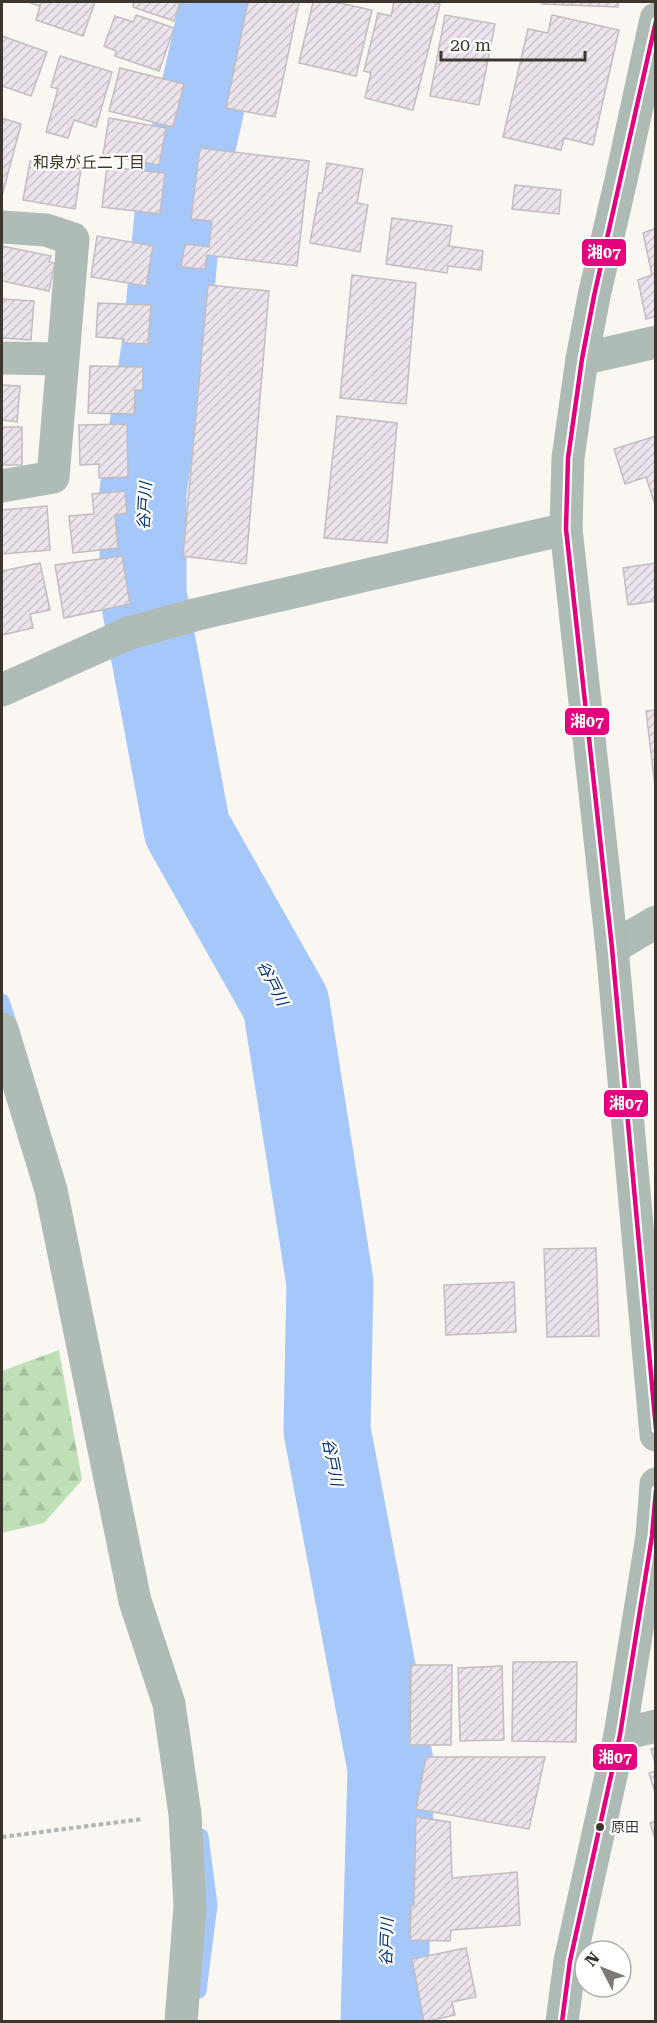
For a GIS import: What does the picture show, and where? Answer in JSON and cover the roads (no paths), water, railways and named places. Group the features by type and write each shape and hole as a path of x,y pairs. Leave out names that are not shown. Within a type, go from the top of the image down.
{"street":[{"path":"656,19 582,359 568,458 566,529 612,948 656,1435"},
{"path":"2,227 46,230 73,239 53,477 2,486"},
{"path":"582,359 656,342"},
{"path":"2,358 62,359"},
{"path":"2,690 129,633 198,614 566,529"},
{"path":"612,948 656,922"},
{"path":"2,1029 51,1190 135,1601 168,1704 185,1815 190,1906 181,2022"},
{"path":"562,2022 570,1961 620,1735 652,1536 656,1484"},
{"path":"620,1735 656,1726"}],"waterway":[{"name":"谷戸川","path":"224,2 179,205 166,341 143,491 143,594 187,829 286,1004 330,1283 327,1430 391,1768 384,2022"},
{"path":"2,1001 12,1032"},
{"path":"199,1991 210,1905 201,1836"}],"place":[{"name":"原田","path":"600,1827"}],"district":[{"name":"和泉が丘二丁目","path":"89,162"}]}
